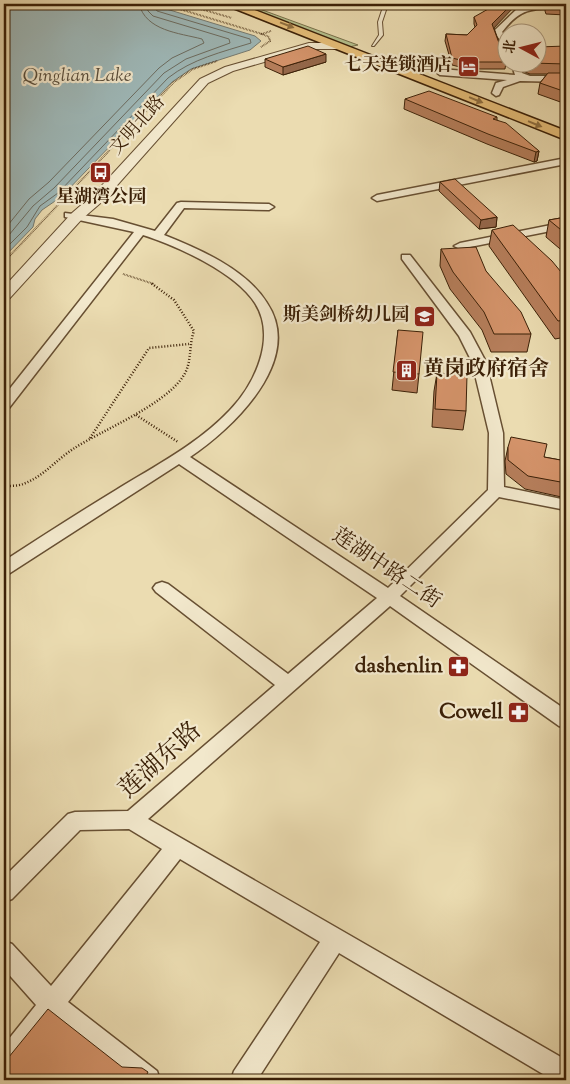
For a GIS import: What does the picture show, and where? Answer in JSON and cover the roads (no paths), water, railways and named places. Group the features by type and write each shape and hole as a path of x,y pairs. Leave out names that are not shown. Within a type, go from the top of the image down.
{"main road":[{"path":"229,4 337,46 507,105 566,136"},
{"path":"358,39 390,51"},
{"path":"436,70 496,93 516,112 522,109 525,104"}],"street":[{"path":"506,22 515,11 523,7 566,7"},
{"name":"文明北路","path":"4,296 73,216 196,80 223,66 303,43 311,35"},
{"name":"文明北路","path":"4,287 73,216 99,197 204,81 229,69 309,46 337,46"},
{"path":"436,70 528,79 566,79"},
{"path":"518,72 528,79"},
{"path":"496,93 497,88 504,82 528,79"},
{"path":"377,198 566,161"},
{"path":"157,236 181,205 269,207"},
{"path":"4,569 209,436 241,408 260,381 270,356 271,331 267,311 254,292 182,245 115,222 73,216"},
{"path":"460,246 566,224"},
{"path":"4,405 142,230"},
{"path":"406,257 465,335 479,362 496,433 496,491 566,505"},
{"name":"莲湖中路二街","path":"179,457 389,597 566,720"},
{"name":"莲湖东路","path":"496,491 389,597 132,820 566,1074"},
{"path":"162,588 288,684"},
{"path":"4,892 75,821 132,820"},
{"path":"4,1064 177,847"},
{"path":"243,1080 335,938"},
{"path":"4,952 51,1004 148,1080"}],"lane":[{"path":"373,45 381,35 380,22 386,4"}],"water":[{"name":"Qinglian Lake","path":"4,4 150,4 255,36 261,41 250,50 191,69 172,82 61,197 42,210 35,219 33,227 4,257"}],"place":[{"name":"七天连锁酒店","path":"468,66"},
{"name":"星湖湾公园","path":"101,173"},
{"name":"斯美剑桥幼儿园","path":"425,316"},
{"name":"黄岗政府宿舍","path":"407,370"},
{"name":"dashenlin","path":"459,667"},
{"name":"Cowell","path":"519,713"}]}
